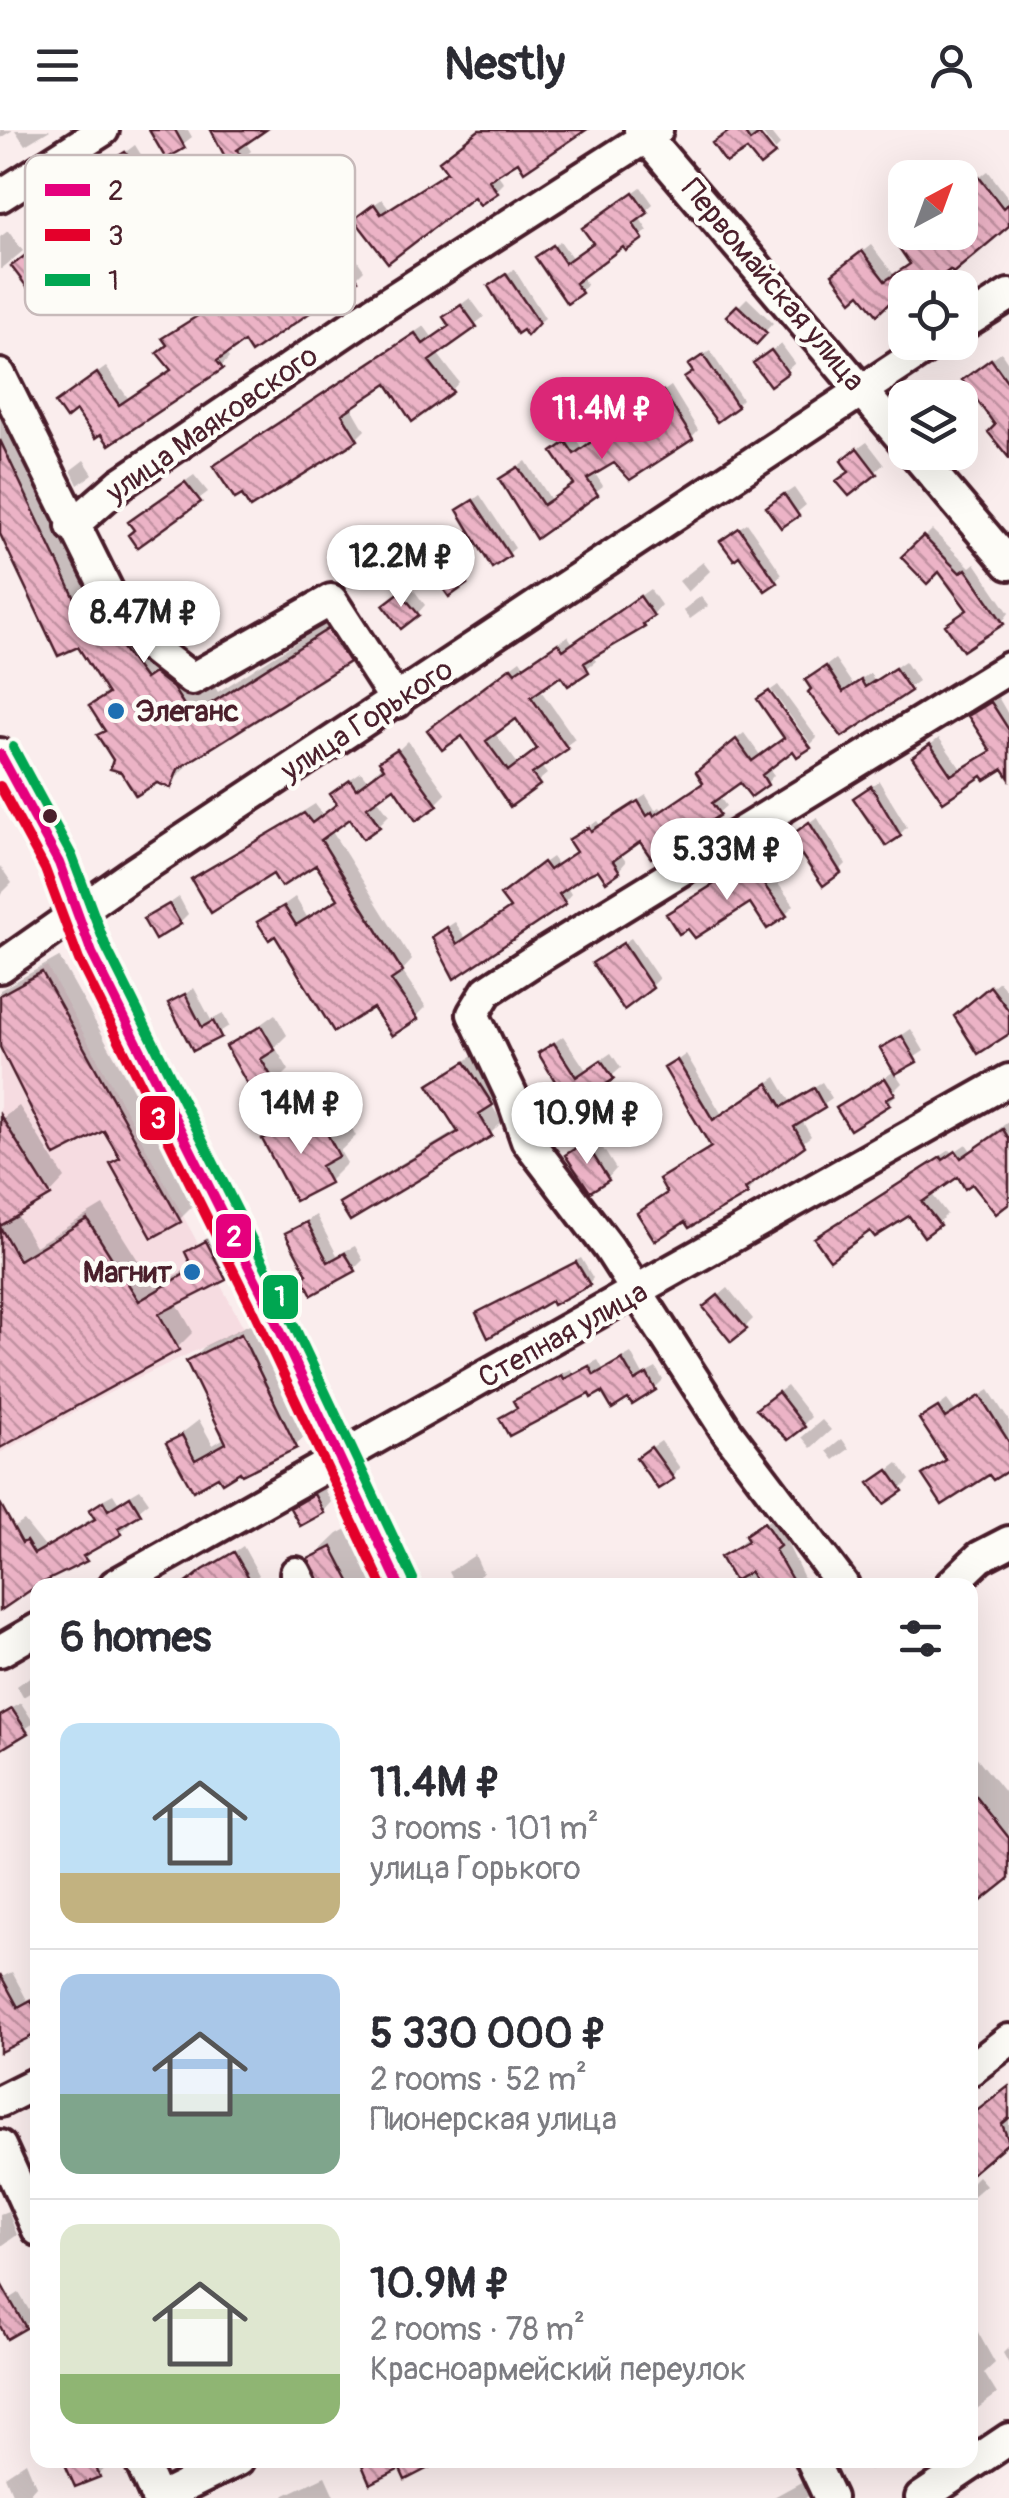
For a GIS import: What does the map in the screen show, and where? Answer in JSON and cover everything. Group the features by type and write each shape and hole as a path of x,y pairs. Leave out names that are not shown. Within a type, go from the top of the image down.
{"street":[{"path":"63,155 102,130"},
{"name":"Первомайская улица","path":"648,132 888,422"},
{"name":"улица Маяковского","path":"72,526 120,484 648,132"},
{"path":"0,196 25,180"},
{"path":"978,315 1009,295"},
{"name":"улица Горького","path":"0,967 907,360"},
{"path":"0,376 119,614 142,640 192,679 331,600 397,702"},
{"path":"929,470 1009,564"},
{"path":"837,1578 698,1390 567,1188 526,1140 474,1014 487,991 1009,668"},
{"path":"0,754 59,864 92,953 268,1305 396,1578"},
{"name":"Степная улица","path":"128,1578 637,1294 1009,1080"},
{"path":"958,1578 980,1557 1009,1542"},
{"path":"0,1650 30,1633"},
{"path":"978,2064 1009,2040"},
{"path":"0,2101 30,2086"},
{"path":"0,2146 30,2212"},
{"path":"978,2460 1009,2439"},
{"path":"144,2468 159,2498 221,2468"},
{"path":"816,2468 830,2498"},
{"path":"920,2498 965,2468"}],"shaded area":[{"path":"47,966 244,1328 131,1381 0,1453 0,993"}],"building":[{"path":"149,130 175,130 185,148 164,155"},
{"path":"211,130 266,130 237,150 241,155 224,155"},
{"path":"479,130 586,130 524,172 518,162 489,180 498,193 480,205 474,197 388,263 355,218 374,204 381,214 447,172 439,161"},
{"path":"731,130 743,130 750,141 759,134 775,154 760,166 747,150 726,163 712,143"},
{"path":"978,178 1003,208 1009,203 1009,226 957,270 901,270 910,264 900,250 978,250"},
{"path":"633,192 648,213 633,224 643,239 626,251 623,247 575,283 582,293 567,304 535,257 553,245 565,263 593,243 582,228"},
{"path":"862,251 885,281 888,279 888,304 877,315 860,294 852,301 832,274"},
{"path":"25,256 25,284 11,266"},
{"path":"506,274 539,323 527,336 523,330 517,334 488,286"},
{"path":"461,305 477,327 429,361 453,392 412,422 387,384 342,414 358,440 250,508 242,495 235,499 213,466 415,333 423,344 449,326 443,317"},
{"path":"737,305 767,333 756,345 726,316"},
{"path":"199,315 307,315 251,353 244,342 217,361 223,369 109,445 101,434 95,438 76,411 66,419 55,403 97,373 119,405 171,370 157,353 167,345 162,338"},
{"path":"771,350 788,373 770,386 753,363"},
{"path":"703,355 738,407 717,422 684,378 693,372 688,365"},
{"path":"991,359 1009,384 1009,458 988,432 995,425 978,402 978,380 962,380"},
{"path":"663,391 693,439 630,480 614,463 587,479 598,495 536,539 499,479 518,467 543,505 574,484 552,452 566,442 574,454"},
{"path":"0,440 95,641 110,632 145,679 154,673 173,688 191,716 328,629 349,662 178,769 171,788 157,783 136,796 121,772 110,769 113,760 97,735 105,731 89,706 108,694 78,647 58,656 0,534"},
{"path":"857,448 877,474 849,496 836,481 849,472 841,461"},
{"path":"185,482 201,502 137,548 128,535 134,530 128,522"},
{"path":"784,494 799,516 781,528 766,507"},
{"path":"473,500 510,556 492,568 457,510"},
{"path":"739,528 777,583 765,591 739,556 734,560 720,541"},
{"path":"923,536 960,573 966,569 1004,624 963,651 945,625 967,610 939,572 927,584 901,557"},
{"path":"448,556 467,584 449,597 429,569"},
{"path":"400,592 419,615 401,629 383,605"},
{"path":"640,596 654,616 643,624 645,627 584,663 589,672 568,686 561,676 531,697 568,749 532,774 540,785 510,807 462,736 442,750 427,730 511,667 515,672 558,643 563,650","holes":["516,719 537,749 508,771 486,741"]},
{"path":"826,666 843,692 861,680 865,687 895,668 911,691 842,737 808,692 811,689 805,680"},
{"path":"769,691 811,748 797,757 793,751 762,775 768,785 751,797 740,783 712,803 720,815 651,858 640,842 613,861 620,872 606,882 598,870 585,876 559,894 566,904 454,979 432,937 447,927 457,944 510,908 500,895 543,862 549,870 576,852 568,840 589,827 591,831 638,801 647,816 652,812 654,816 703,783 696,772 736,739 752,761 784,738 757,699"},
{"path":"991,702 1009,730 1009,778 1003,769 985,780 982,776 943,802 912,757 930,744 951,775 991,751 968,716"},
{"path":"397,749 438,806 416,821 394,788 367,807 380,827 363,839 350,819 321,840 403,972 391,980 418,1019 392,1036 373,1008 334,1032 275,936 269,940 257,922 284,906 296,925 338,899 316,865 281,887 273,874 211,913 191,879 304,813 312,823 337,804 330,794 350,780 356,789 384,768 379,761"},
{"path":"871,786 901,836 886,846 853,798"},
{"path":"809,822 841,873 823,886 789,837"},
{"path":"748,863 787,916 767,929 750,903 695,938 688,929 679,934 666,914"},
{"path":"169,904 181,924 155,940 143,919"},
{"path":"623,943 653,988 624,1010 592,963"},
{"path":"42,972 181,1222 152,1238 110,1163 120,1158 104,1131 55,1156 0,1047 0,995"},
{"path":"990,986 1009,1011 1009,1034 978,1054 954,1016"},
{"path":"185,994 202,1027 213,1021 221,1037 193,1051 168,1003"},
{"path":"261,1026 275,1050 261,1059 277,1086 255,1098 226,1046"},
{"path":"902,1036 917,1062 895,1074 880,1048"},
{"path":"554,1043 576,1077 601,1060 614,1079 593,1093 598,1103 576,1116 538,1053"},
{"path":"677,1060 713,1120 768,1083 782,1107 814,1088 825,1108 794,1127 805,1146 745,1189 748,1194 689,1228 685,1222 655,1241 637,1213 667,1193 659,1179 711,1147 664,1068"},
{"path":"465,1062 493,1105 479,1114 492,1136 350,1221 339,1203 458,1132 428,1085"},
{"path":"885,1078 895,1094 886,1099 890,1105 850,1130 836,1108"},
{"path":"0,1115 51,1196 0,1226"},
{"path":"305,1117 314,1133 324,1128 339,1156 321,1166 330,1183 295,1201 262,1139"},
{"path":"1003,1129 1009,1139 1009,1204 996,1214 972,1184 965,1189 958,1177 922,1202 940,1225 924,1237 909,1216 875,1237 870,1231 830,1260 814,1238 941,1157 943,1160 956,1151 961,1158"},
{"path":"585,1142 609,1180 590,1192 565,1155"},
{"path":"87,1219 139,1301 193,1269 185,1252 206,1241 226,1280 159,1314 179,1350 0,1448 0,1227 19,1260"},
{"path":"307,1222 328,1262 345,1253 356,1271 312,1295 302,1276 307,1274 285,1233"},
{"path":"576,1262 590,1285 553,1305 551,1301 488,1338 476,1313"},
{"path":"718,1295 747,1329 731,1342 703,1307"},
{"path":"241,1334 297,1448 242,1475 240,1472 222,1483 218,1477 193,1491 166,1443 182,1435 195,1460 226,1443 186,1361"},
{"path":"622,1359 635,1381 647,1374 656,1390 632,1405 628,1399 612,1409 602,1392 591,1398 589,1394 509,1436 499,1418 517,1408 513,1401 562,1375 564,1379 589,1366 594,1375"},
{"path":"778,1392 805,1427 788,1440 756,1409"},
{"path":"980,1396 1009,1442 1009,1470 993,1480 989,1475 942,1505 922,1475 946,1460 919,1419 938,1407 945,1418"},
{"path":"651,1447 674,1479 658,1489 636,1458"},
{"path":"888,1470 903,1491 884,1504 869,1483"},
{"path":"314,1494 324,1513 300,1526 290,1508"},
{"path":"130,1496 141,1514 118,1528 122,1534 83,1556 87,1561 52,1578 30,1578 30,1590 0,1611 0,1503 22,1543 26,1541 34,1554 95,1519 89,1510 103,1501 108,1510"},
{"path":"764,1522 780,1546 775,1550 791,1578 753,1578 750,1572 732,1578 720,1557 748,1541 745,1535"},
{"path":"332,1547 348,1578 318,1578 308,1559"},
{"path":"234,1552 249,1578 193,1578"},
{"path":"12,1709 28,1733 0,1750 0,1716"},
{"path":"978,1799 1009,1838 1009,1879 978,1904"},
{"path":"0,1974 18,2007 30,2001 30,2037 0,2052"},
{"path":"1009,2086 1009,2118 1002,2124 1009,2142 978,2168 978,2110"},
{"path":"0,2282 26,2328 7,2339 0,2326"},
{"path":"67,2468 96,2468 100,2477 75,2487"},
{"path":"363,2468 428,2468 405,2480 400,2469 370,2484"}],"transit line":[{"name":"1","path":"13,747 72,856 106,947 281,1298 413,1578"},
{"name":"2","path":"0,754 59,863 92,953 268,1305 396,1578"},
{"name":"3","path":"0,786 45,869 79,960 254,1312 379,1578"}],"place":[{"name":"Элеганс","path":"116,711"},
{"name":"Магнит","path":"192,1272"}]}
